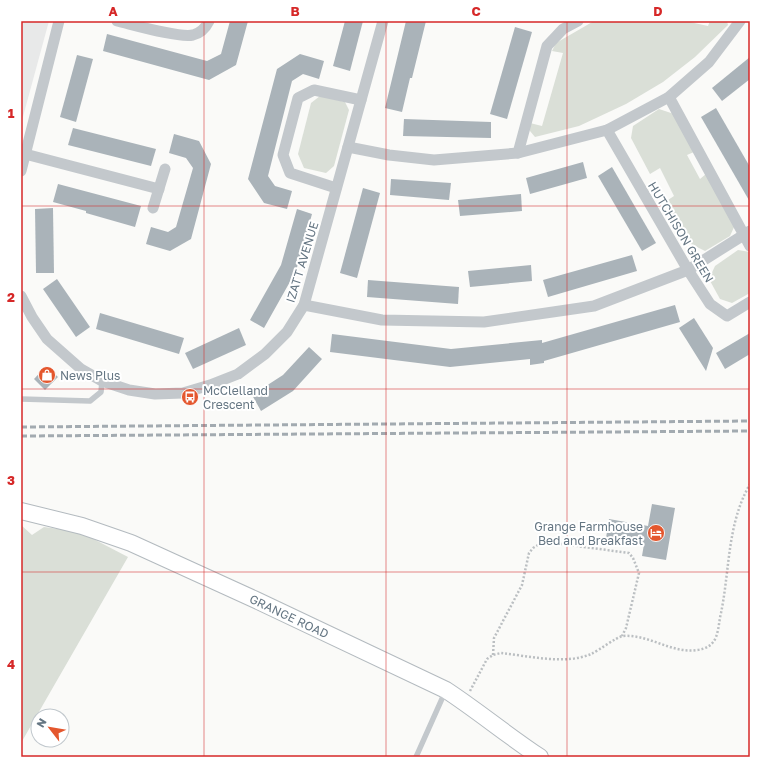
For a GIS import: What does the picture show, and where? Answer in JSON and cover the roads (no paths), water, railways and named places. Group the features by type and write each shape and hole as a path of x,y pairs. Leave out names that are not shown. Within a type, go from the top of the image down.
{"street":[{"path":"21,170 59,21"},
{"path":"117,21 178,35 194,35 206,28 209,21"},
{"name":"IZATT AVENUE","path":"21,296 46,339 81,369 102,381 129,390 155,394 183,393 210,385 238,374 265,354 287,332 304,305 383,21"},
{"path":"518,153 547,46 561,25 578,21"},
{"path":"348,147 389,155 434,160 518,153 607,130 669,97 709,62 739,21"},
{"path":"336,188 290,173 283,155 298,98 314,90 361,100"},
{"path":"669,97 747,233 750,246"},
{"name":"HUTCHISON GREEN","path":"607,130 688,270 710,304 727,316 750,302"},
{"path":"25,154 159,189"},
{"path":"154,208 165,170"},
{"path":"304,305 382,320 484,322 594,306 688,270 747,233"},
{"name":"GRANGE ROAD","path":"21,511 82,526 131,543 256,600 446,690 540,757"}],"lane":[{"path":"21,399 90,401 101,392 102,381"},
{"path":"416,757 446,690"}],"railway":[{"path":"21,427 750,421"},
{"path":"21,436 750,431"}],"place":[{"name":"News Plus","path":"47,375"},
{"name":"McClelland Crescent","path":"190,397"},
{"name":"Grange Farmhouse Bed and Breakfast","path":"656,533"}]}
